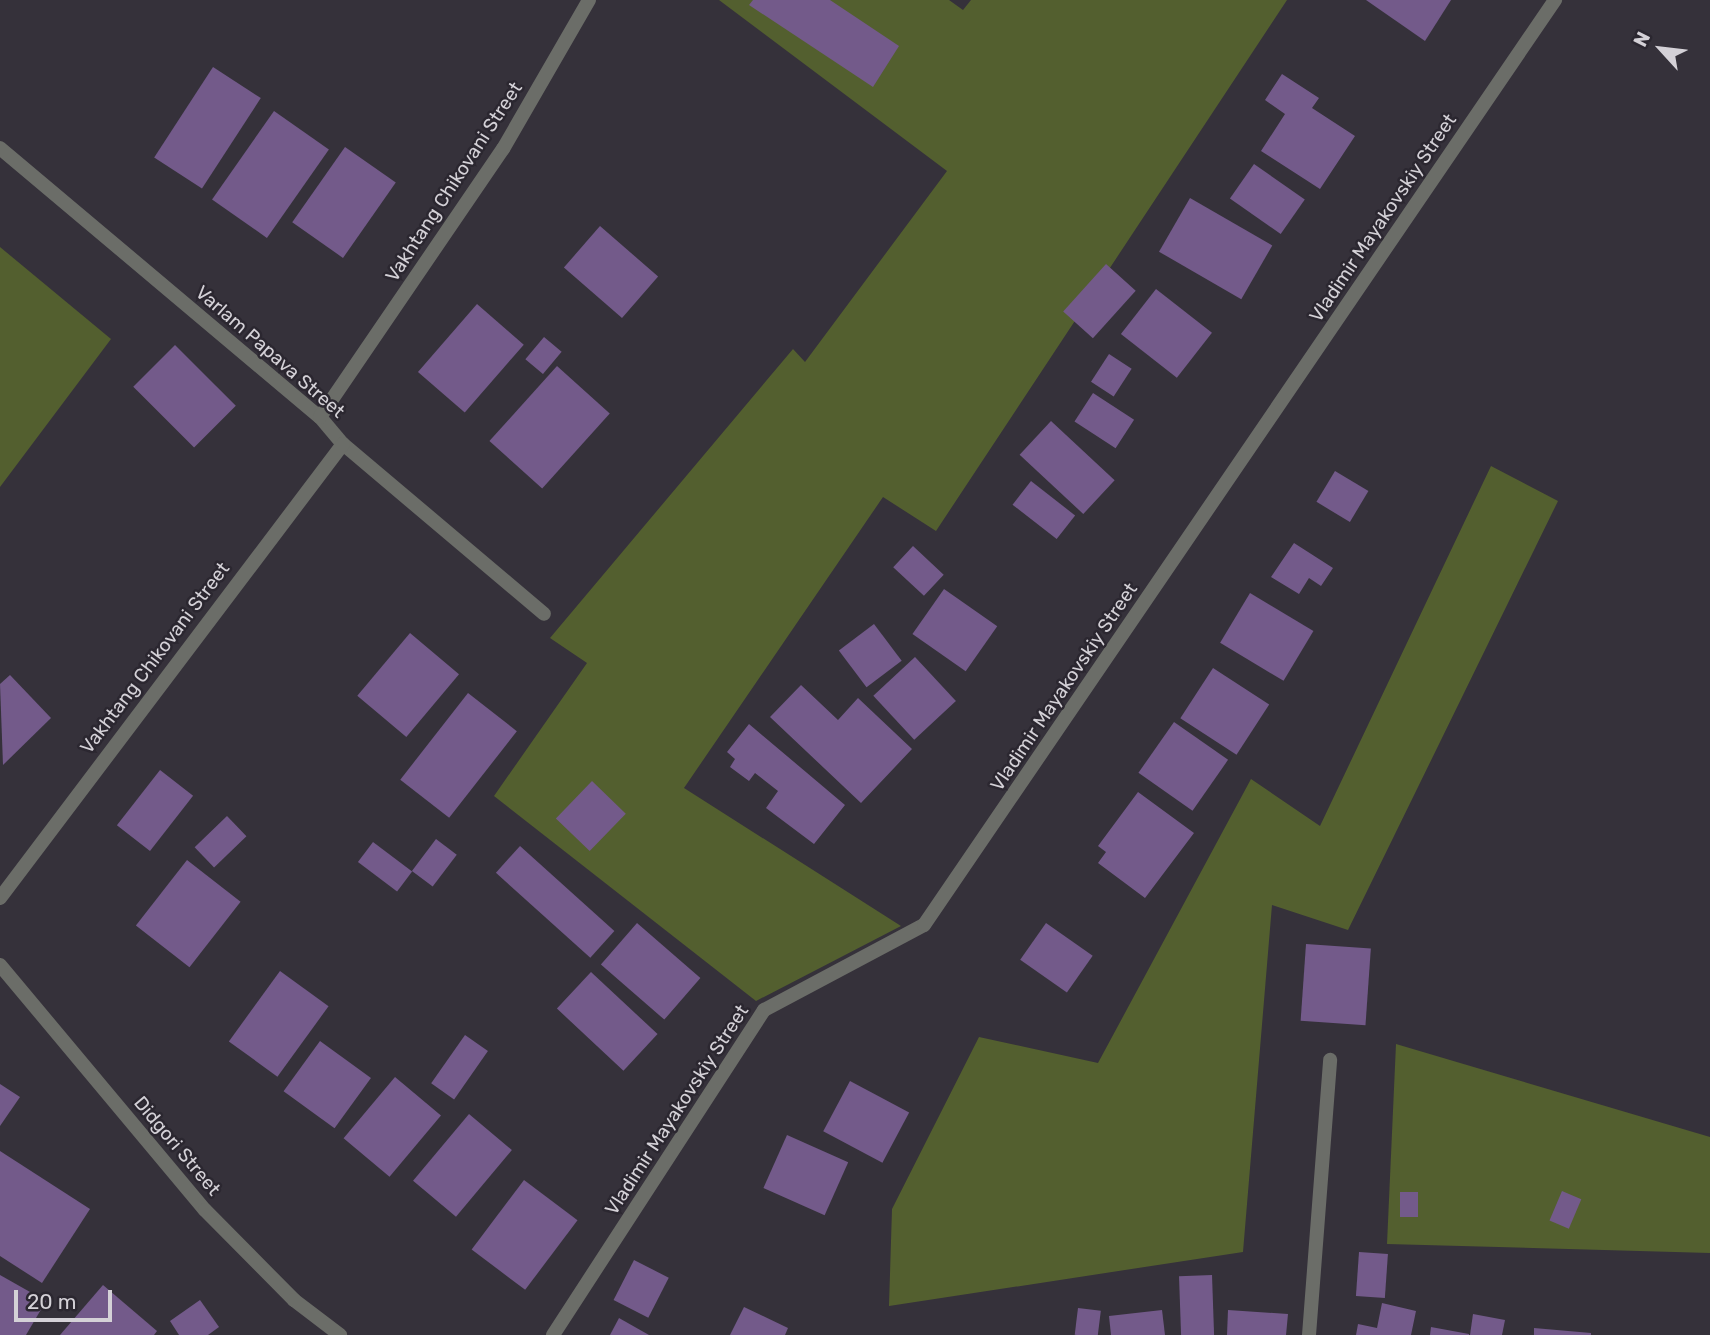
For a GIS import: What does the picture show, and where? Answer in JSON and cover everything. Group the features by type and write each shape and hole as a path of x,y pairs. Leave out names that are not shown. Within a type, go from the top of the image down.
{"street":[{"name":"Vakhtang Chikovani Street","path":"320,416 503,149 589,0"},
{"name":"Vladimir Mayakovskiy Street","path":"553,1335 764,1010 924,925 1547,3"},
{"name":"Varlam Papava Street","path":"0,148 320,416 343,444 544,614"},
{"name":"Vakhtang Chikovani Street","path":"0,898 343,444"},
{"name":"Didgori Street","path":"0,965 205,1210 294,1300 340,1335"},
{"path":"1309,1335 1330,1060"}],"green space":[{"path":"719,0 949,0 963,10 971,0 1287,0 936,531 883,497 684,788 901,926 756,1001 494,796 587,663 550,638 793,349 805,362 947,171"},
{"path":"0,247 111,339 0,487"},
{"path":"1491,466 1558,501 1348,930 1272,905 1243,1252 889,1306 892,1209 979,1037 1098,1063 1251,779 1320,826"},
{"path":"1396,1044 1710,1137 1710,1253 1387,1244"}],"building":[{"path":"753,0 830,0 899,46 873,87 749,5"},
{"path":"1366,0 1451,0 1425,41"},
{"path":"213,67 261,98 202,189 154,158"},
{"path":"1282,74 1319,98 1312,108 1355,136 1320,189 1261,151 1285,114 1265,100"},
{"path":"274,111 329,149 267,238 212,199"},
{"path":"345,147 396,183 343,258 292,222"},
{"path":"1254,164 1305,200 1281,234 1230,198"},
{"path":"1190,198 1272,246 1241,299 1159,252"},
{"path":"600,226 658,277 622,318 564,268"},
{"path":"1106,264 1136,291 1093,338 1063,312"},
{"path":"1156,289 1212,333 1177,378 1121,334"},
{"path":"477,304 524,345 465,413 418,372"},
{"path":"544,337 562,352 543,374 525,359"},
{"path":"175,345 236,406 194,448 133,387"},
{"path":"1109,354 1132,369 1114,396 1091,382"},
{"path":"557,366 610,414 542,489 489,441"},
{"path":"1093,393 1134,420 1116,448 1074,422"},
{"path":"1051,421 1115,480 1083,514 1020,455"},
{"path":"1335,471 1368,491 1350,522 1316,502"},
{"path":"1031,481 1075,515 1057,539 1013,505"},
{"path":"1294,543 1333,568 1321,586 1309,578 1299,594 1271,577"},
{"path":"913,546 944,575 924,596 893,567"},
{"path":"944,589 997,626 966,671 912,634"},
{"path":"1250,593 1313,631 1284,681 1220,643"},
{"path":"874,624 902,661 867,687 839,650"},
{"path":"410,633 459,674 406,737 357,696"},
{"path":"915,657 956,701 914,740 873,696"},
{"path":"1213,668 1269,704 1237,755 1180,718"},
{"path":"10,675 51,718 3,765 0,684"},
{"path":"801,685 838,720 858,698 912,749 861,803 770,717"},
{"path":"468,693 517,731 449,818 400,780"},
{"path":"1174,722 1228,760 1193,811 1138,773"},
{"path":"749,724 845,805 814,844 766,808 778,791 755,773 749,781 730,767 735,759 727,752"},
{"path":"160,770 193,796 150,851 117,825"},
{"path":"592,781 626,814 590,851 556,818"},
{"path":"1138,792 1194,833 1145,898 1098,863 1106,852 1098,846"},
{"path":"227,816 246,836 214,867 195,847"},
{"path":"436,839 457,855 433,887 412,871"},
{"path":"373,842 412,871 397,891 358,862"},
{"path":"520,846 614,931 590,958 496,873"},
{"path":"187,860 241,902 189,967 136,925"},
{"path":"637,923 700,978 664,1020 601,965"},
{"path":"1046,923 1093,956 1067,993 1020,960"},
{"path":"1306,944 1371,949 1365,1025 1301,1021"},
{"path":"280,971 329,1006 277,1077 229,1041"},
{"path":"591,972 658,1034 623,1071 557,1009"},
{"path":"465,1035 488,1051 454,1099 431,1083"},
{"path":"320,1041 371,1078 335,1128 284,1091"},
{"path":"395,1077 441,1116 390,1177 344,1138"},
{"path":"850,1081 909,1112 882,1163 823,1131"},
{"path":"0,1084 20,1097 0,1126"},
{"path":"469,1114 512,1150 456,1217 413,1181"},
{"path":"787,1135 848,1162 825,1215 763,1188"},
{"path":"0,1151 90,1209 42,1283 0,1256"},
{"path":"524,1180 578,1220 525,1290 472,1249"},
{"path":"1562,1191 1581,1199 1569,1229 1549,1220"},
{"path":"1400,1192 1418,1192 1418,1217 1400,1217"},
{"path":"1359,1252 1388,1254 1385,1298 1356,1296"},
{"path":"634,1260 669,1278 648,1318 614,1300"},
{"path":"0,1275 46,1301 26,1335 0,1335"},
{"path":"1212,1275 1214,1335 1181,1335 1179,1276"},
{"path":"103,1285 157,1331 154,1335 60,1335"},
{"path":"200,1300 219,1327 208,1335 179,1335 170,1321"},
{"path":"1382,1303 1416,1311 1411,1335 1356,1335 1358,1324 1377,1328"},
{"path":"744,1307 788,1328 785,1335 730,1335"},
{"path":"1078,1308 1101,1311 1098,1335 1075,1335"},
{"path":"1162,1310 1165,1335 1111,1335 1109,1316"},
{"path":"1228,1310 1288,1314 1286,1335 1227,1335"},
{"path":"1473,1314 1505,1320 1502,1335 1470,1335"},
{"path":"619,1318 649,1335 610,1335"},
{"path":"1431,1327 1469,1334 1469,1335 1430,1335"},
{"path":"1534,1328 1591,1333 1591,1335 1534,1335"}]}
